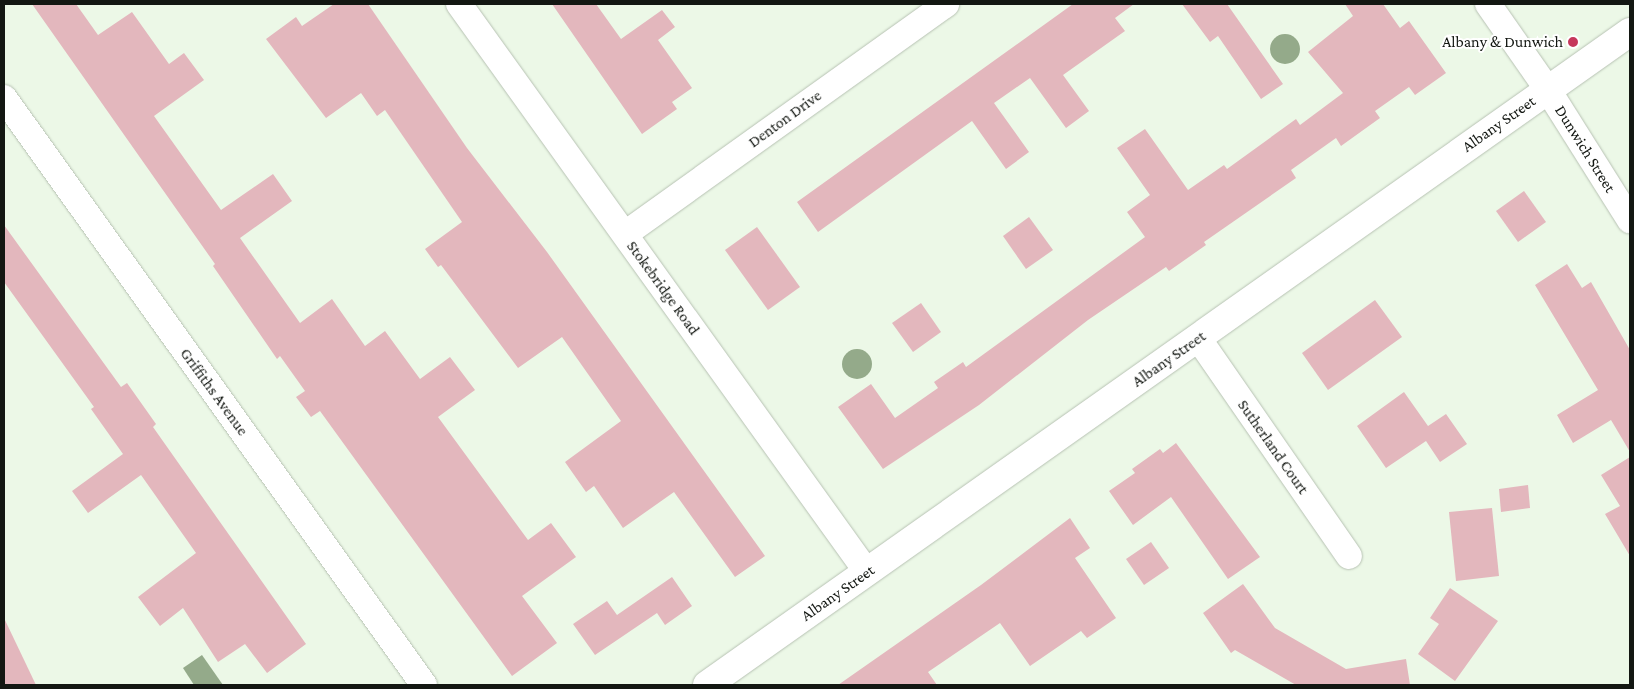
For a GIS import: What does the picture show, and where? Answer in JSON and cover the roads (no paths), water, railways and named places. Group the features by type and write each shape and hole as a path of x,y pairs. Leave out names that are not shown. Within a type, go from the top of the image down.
{"street":[{"name":"Stokebridge Road","path":"459,4 867,572"},
{"name":"Denton Drive","path":"625,234 946,4"},
{"name":"Dunwich Street","path":"1488,4 1548,90 1630,220"},
{"name":"Albany Street","path":"707,685 1630,32"},
{"name":"Griffiths Avenue","path":"4,98 424,685"},
{"name":"Sutherland Court","path":"1198,338 1349,556"}],"place":[{"name":"Albany & Dunwich","path":"1573,42"}]}
